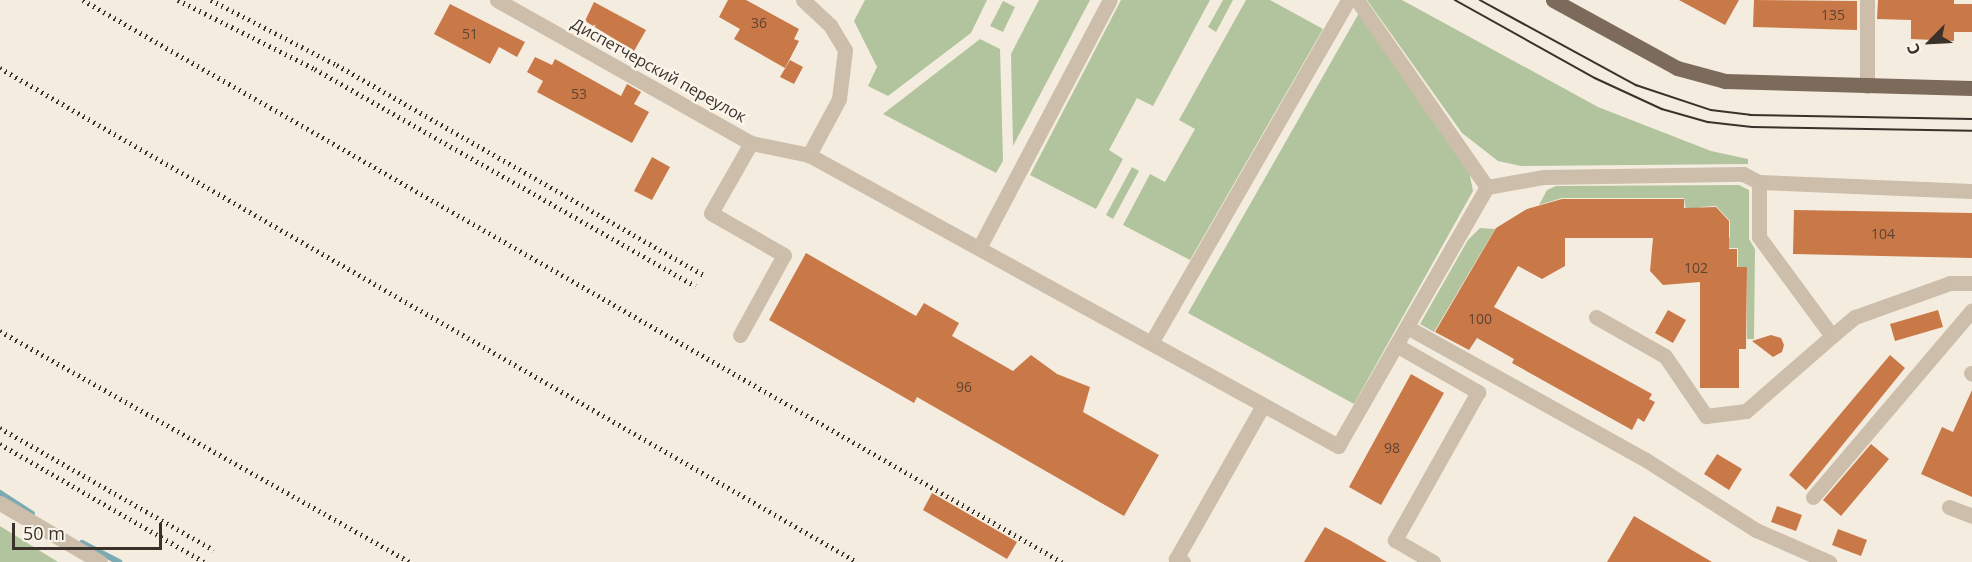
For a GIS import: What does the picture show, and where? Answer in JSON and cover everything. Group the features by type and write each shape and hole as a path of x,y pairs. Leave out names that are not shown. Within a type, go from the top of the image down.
{"main road":[{"path":"1553,0 1677,68 1725,81 1972,88"}],"street":[{"name":"Диспетчерский переулок","path":"497,0 751,143 810,155 1338,446 1396,345"},
{"path":"803,0 830,25 845,50 839,99 810,155"},
{"path":"979,248 1110,0"},
{"path":"1151,344 1348,0"},
{"path":"1357,0 1487,187"},
{"path":"1867,0 1867,86"},
{"path":"740,335 784,255 711,213 751,143"},
{"path":"1487,187 1568,177 1743,174 1759,182 1972,190"},
{"path":"1759,182 1759,237 1832,336"},
{"path":"1433,562 1395,540 1478,392 1396,345 1487,187"},
{"path":"1596,317 1665,356 1706,416 1746,411 1855,317 1950,283 1972,283"},
{"path":"1814,497 1972,310"},
{"path":"1407,327 1646,460 1756,530 1829,562"},
{"path":"1183,562 1176,559 1231,448 1263,405"},
{"path":"0,503 100,562"},
{"path":"1949,507 1972,516"}],"green space":[{"path":"865,0 987,0 971,33 888,96 868,86 877,67 854,21"},
{"path":"1039,0 1090,0 1013,146 1011,54"},
{"path":"1121,0 1210,0 1153,106 1137,98 1109,150 1123,159 1096,209 1030,175"},
{"path":"1223,0 1233,0 1216,32 1208,27"},
{"path":"1246,0 1270,0 1323,29 1190,260 1123,225 1150,174 1165,182 1195,129 1179,120"},
{"path":"1367,0 1402,0 1598,107 1711,151 1748,159 1748,164 1521,166 1498,161 1462,133"},
{"path":"1003,1 1015,7 1003,32 990,26"},
{"path":"1359,13 1469,171 1473,191 1354,404 1188,313"},
{"path":"980,39 1000,49 1003,161 996,173 883,114"},
{"path":"1132,167 1139,171 1113,219 1106,215"},
{"path":"1739,185 1749,190 1749,239 1755,249 1754,339 1747,339 1747,267 1738,267 1738,248 1720,248 1730,237 1730,221 1716,206 1700,207 1687,219 1684,198 1562,198 1539,205 1547,190 1556,186"},
{"path":"1480,228 1495,229 1434,332 1420,324 1468,240"},
{"path":"0,526 58,562 0,562"}],"building":[{"path":"728,0 746,0 799,29 794,39 799,41 785,68 734,39 740,29 719,17"},
{"path":"1679,0 1739,0 1725,25"},
{"path":"1754,0 1857,1 1857,30 1753,27"},
{"path":"1878,0 1954,0 1954,4 1972,4 1972,32 1954,32 1954,41 1911,39 1911,20 1877,19"},
{"path":"594,2 646,30 634,51 585,21"},
{"path":"450,4 525,42 517,57 499,47 490,64 434,34"},
{"path":"535,57 552,65 555,59 621,96 627,84 641,92 634,104 649,112 632,143 537,92 543,81 527,72"},
{"path":"790,60 803,67 794,84 780,77"},
{"path":"652,157 670,167 652,200 634,191"},
{"path":"1562,199 1684,199 1684,208 1716,207 1729,221 1729,249 1737,249 1737,267 1747,267 1746,349 1739,349 1739,388 1700,388 1700,282 1663,285 1650,271 1653,238 1565,238 1565,266 1542,279 1518,266 1494,307 1652,394 1649,399 1655,402 1644,422 1638,418 1632,430 1512,363 1514,359 1477,338 1469,350 1435,332 1496,228 1527,209"},
{"path":"1794,210 1972,213 1972,258 1793,254"},
{"path":"806,253 916,316 924,303 959,323 952,336 1013,371 1031,355 1057,374 1090,387 1083,412 1159,455 1124,516 917,397 914,403 769,320"},
{"path":"1668,310 1686,320 1673,343 1655,333"},
{"path":"1938,310 1943,327 1895,341 1890,324"},
{"path":"1771,335 1781,338 1784,345 1782,352 1773,357 1752,341"},
{"path":"1890,355 1905,368 1806,490 1789,475"},
{"path":"1411,374 1444,393 1381,505 1349,487"},
{"path":"1972,390 1972,497 1921,474 1942,427 1953,432"},
{"path":"1871,444 1889,459 1841,516 1823,500"},
{"path":"1717,454 1742,469 1729,490 1704,474"},
{"path":"932,493 1017,542 1007,559 923,510"},
{"path":"1777,506 1802,515 1796,531 1771,522"},
{"path":"1634,516 1712,562 1607,562"},
{"path":"1325,527 1351,541 1387,562 1304,562"},
{"path":"1838,529 1867,540 1861,556 1832,545"}],"waterway":[{"path":"0,493 32,514"},
{"path":"82,543 119,562"}],"tram line":[{"path":"1455,0 1595,78 1662,109 1708,122 1752,127 1972,131"},
{"path":"1480,0 1636,85 1711,110 1750,115 1972,119"}],"railway":[{"path":"83,0 1062,562"},
{"path":"178,0 315,69 696,286"},
{"path":"211,0 337,65 704,275"},
{"path":"0,68 857,562"},
{"path":"0,331 410,562"},
{"path":"0,428 214,550"},
{"path":"0,444 204,562"}]}
